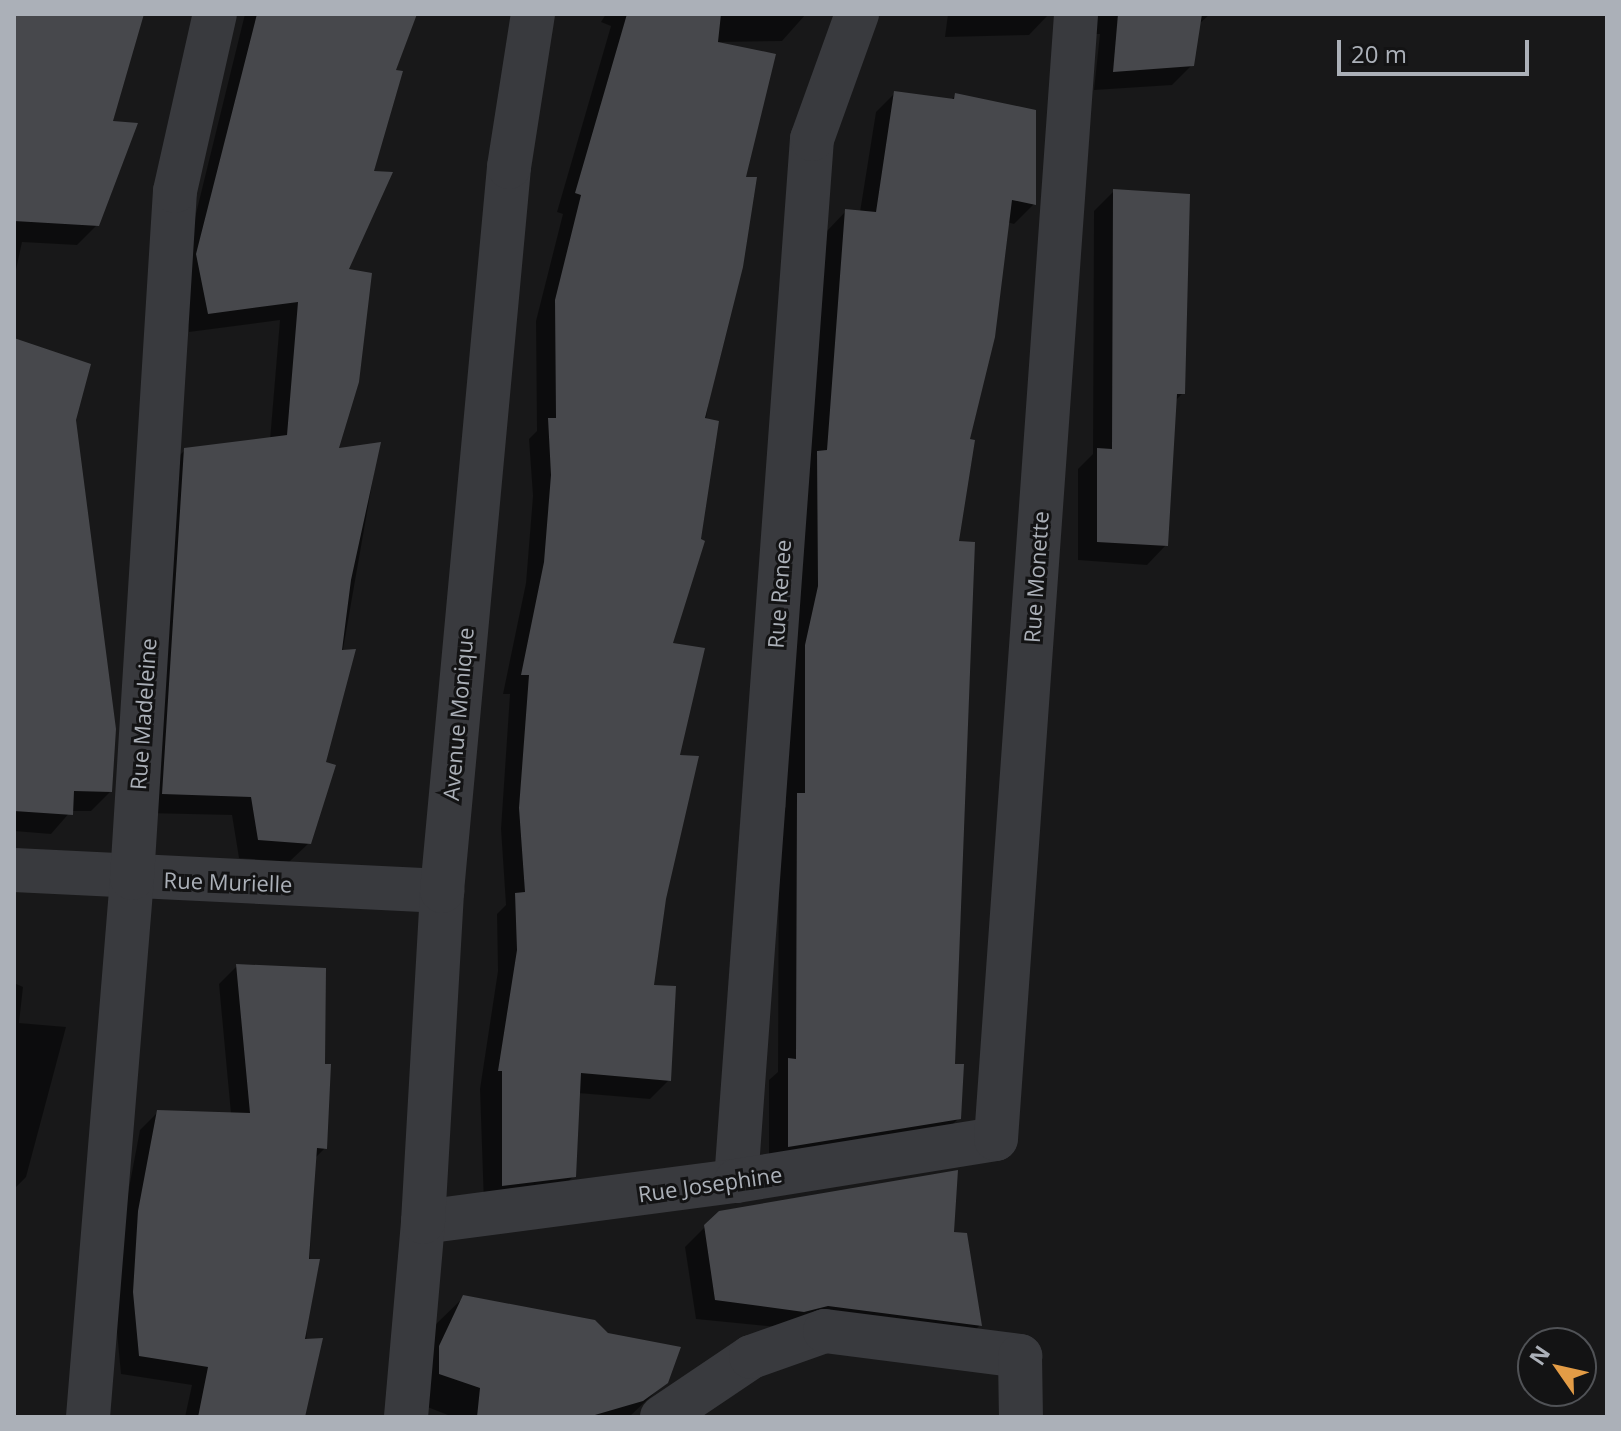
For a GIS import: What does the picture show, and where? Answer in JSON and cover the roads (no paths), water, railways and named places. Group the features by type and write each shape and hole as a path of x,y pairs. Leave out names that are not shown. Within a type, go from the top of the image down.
{"street":[{"name":"Rue Madeleine","path":"88,1417 132,878 175,191 215,14"},
{"name":"Avenue Monique","path":"406,1417 423,1222 442,891 509,167 533,14"},
{"name":"Rue Renee","path":"736,1181 812,139 857,14"},
{"name":"Rue Monette","path":"996,1139 1076,14"},
{"name":"Rue Murielle","path":"14,870 442,891"},
{"name":"Rue Josephine","path":"423,1222 736,1181 996,1139"},
{"path":"662,1417 751,1357 825,1331 1020,1356 1021,1417"}]}
